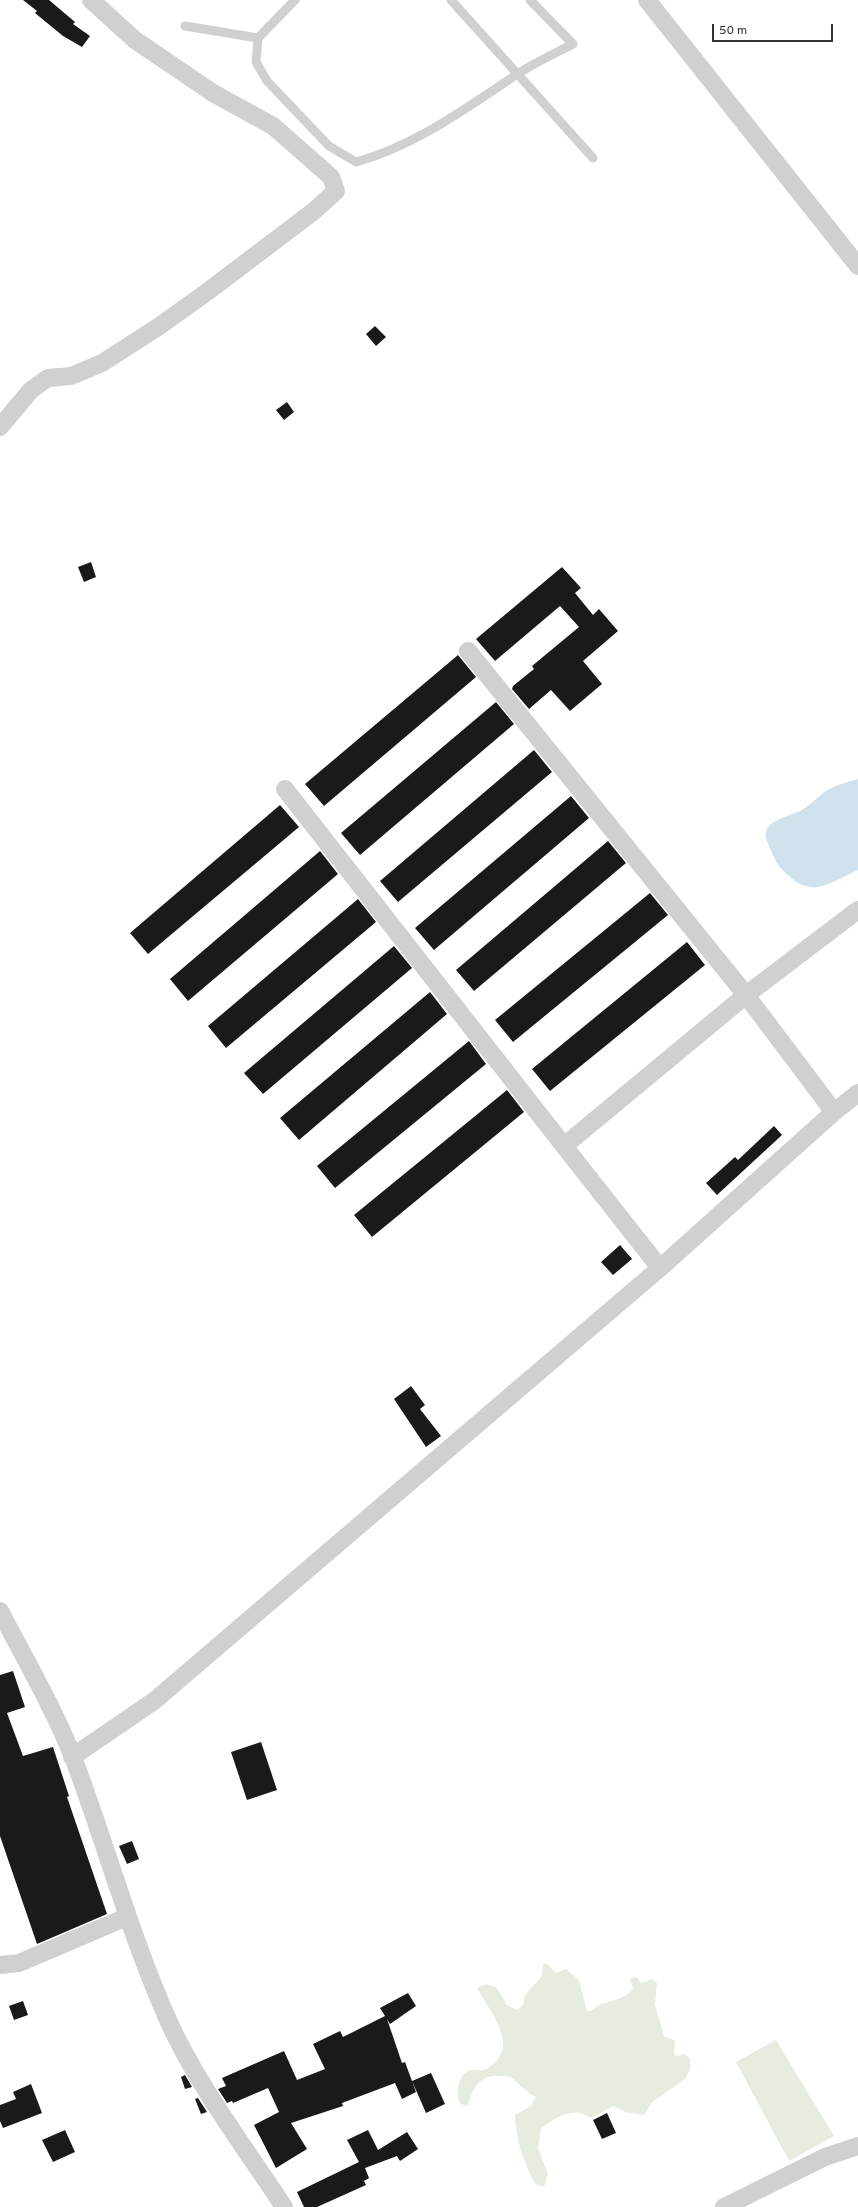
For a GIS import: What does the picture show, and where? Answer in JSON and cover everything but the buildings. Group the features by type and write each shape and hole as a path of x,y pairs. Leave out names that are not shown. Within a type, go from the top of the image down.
{"street":[{"path":"0,427 31,390 48,378 71,376 102,363 158,327 308,215 336,191 330,177 273,126 213,94 134,40 91,0"},
{"path":"647,0 858,266"},
{"path":"468,651 746,995 834,1112"},
{"path":"285,789 660,1268"},
{"path":"564,1146 746,995 858,910"},
{"path":"72,1757 154,1700 660,1268 834,1112 858,1093"},
{"path":"0,1611 44,1695 72,1757 127,1917 168,2022 189,2059 284,2207"},
{"path":"0,1965 18,1963 127,1917"},
{"path":"724,2207 825,2157 858,2146"}],"lane":[{"path":"294,0 258,38 256,62 267,82 329,146 356,162 376,157 455,116 517,75 572,44 530,0"},
{"path":"451,0 593,158"},
{"path":"185,26 258,38"}],"shaded area":[{"path":"543,1964 547,1964 556,1973 566,1969 579,1980 587,2011 591,2011 601,2004 619,1999 629,1993 633,1988 630,1979 636,1977 641,1983 652,1979 657,1983 655,2005 664,2036 675,2041 674,2055 678,2056 685,2054 690,2059 690,2070 685,2079 652,2102 644,2115 625,2112 614,2106 590,2118 584,2114 578,2113 565,2114 552,2120 541,2128 538,2148 548,2174 544,2187 535,2184 524,2159 517,2133 515,2115 531,2106 536,2097 525,2090 512,2078 504,2076 487,2077 482,2080 472,2094 468,2106 461,2104 458,2096 458,2086 461,2077 470,2070 484,2070 491,2066 500,2056 503,2048 502,2036 497,2022 477,1988 486,1984 496,1987 507,2005 517,2010 523,2005 525,1995 542,1976"},
{"path":"776,2040 834,2136 789,2161 736,2062"}],"water":[{"path":"858,779 858,870 823,886 806,886 798,883 784,872 777,862 766,837 768,827 775,821 804,809 830,789"}]}
